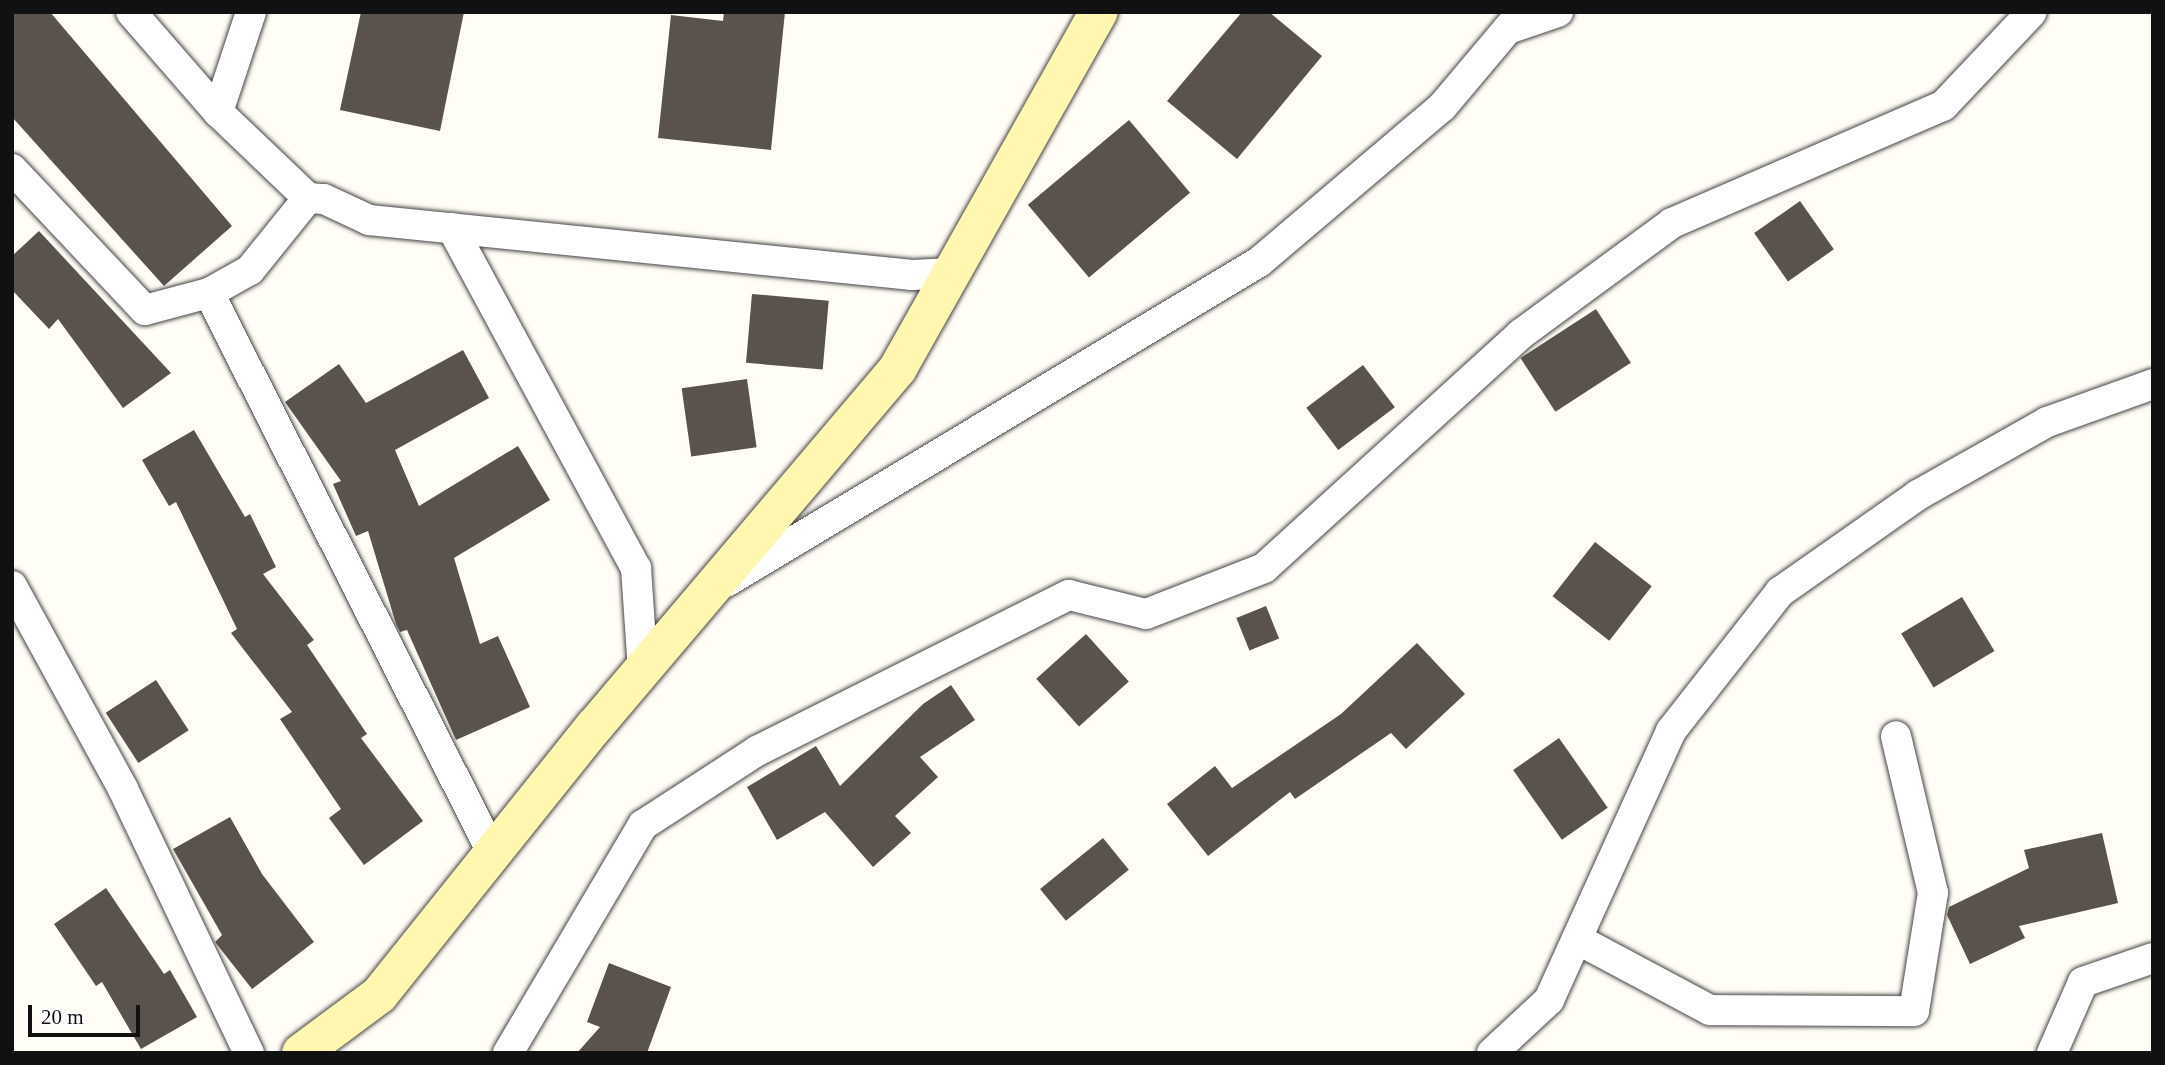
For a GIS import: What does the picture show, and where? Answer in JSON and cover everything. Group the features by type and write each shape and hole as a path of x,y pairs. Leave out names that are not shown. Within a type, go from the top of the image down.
{"street":[{"path":"131,12 218,112 308,198 324,199 369,220 912,275 952,273"},
{"path":"218,112 251,12"},
{"path":"708,593 1259,262 1442,107 1515,21 1558,12"},
{"path":"508,1053 643,825 757,751 1069,596 1146,614 1264,568 1521,334 1672,223 1943,106 2032,12"},
{"path":"301,1053 379,995 643,670 898,368 1097,13"},
{"path":"12,169 145,310 209,293 250,270 308,198"},
{"path":"452,228 636,568 643,670"},
{"path":"209,293 493,854"},
{"path":"1492,1053 1549,1000 1671,731 1780,592 1918,495 2046,422 2153,384"},
{"path":"12,586 123,789 249,1053"},
{"path":"1577,939 1710,1010 1914,1011 1933,893 1896,736"},
{"path":"2052,1053 2083,982 2153,958"}],"building":[{"path":"12,12 50,12 232,226 164,286 12,117"},
{"path":"361,12 464,12 440,131 340,110"},
{"path":"724,12 785,12 771,150 658,138 671,15 723,21"},
{"path":"1242,12 1269,12 1322,56 1237,159 1167,101"},
{"path":"1129,120 1190,193 1089,278 1028,205"},
{"path":"1800,201 1834,249 1788,281 1754,233"},
{"path":"39,231 171,373 123,408 58,319 49,329 12,290 12,256"},
{"path":"752,294 829,301 823,369 746,363"},
{"path":"1596,309 1631,363 1555,412 1521,358"},
{"path":"463,350 489,398 395,450 419,506 518,446 550,500 454,558 480,644 498,636 530,707 456,740 407,630 400,632 396,624 368,531 356,536 333,484 341,481 285,402 339,364 366,403"},
{"path":"1363,365 1395,407 1338,450 1306,408"},
{"path":"747,379 757,447 691,457 682,388"},
{"path":"194,430 245,517 250,514 276,567 263,574 314,640 307,645 367,734 361,738 423,821 364,865 329,818 341,809 280,719 292,712 231,633 237,629 176,502 169,506 142,460"},
{"path":"1595,542 1652,586 1609,641 1553,596"},
{"path":"1962,597 1994,651 1934,688 1901,634"},
{"path":"1266,606 1279,638 1249,650 1236,618"},
{"path":"1086,634 1129,682 1079,726 1036,679"},
{"path":"1417,643 1465,694 1406,749 1391,733 1295,799 1290,792 1208,856 1167,804 1215,766 1232,788 1341,714"},
{"path":"156,680 189,730 138,763 106,713"},
{"path":"951,685 975,720 920,757 938,777 895,816 911,833 873,867 825,812 777,840 747,787 816,746 840,786 923,704"},
{"path":"1559,738 1608,808 1562,840 1513,770"},
{"path":"230,817 262,874 314,942 252,989 215,942 222,935 173,849"},
{"path":"2102,833 2118,903 2019,926 2025,938 1970,964 1947,915 1949,907 2029,868 2024,850"},
{"path":"1103,838 1129,870 1066,921 1040,889"},
{"path":"106,888 164,974 170,970 197,1017 141,1049 102,982 96,986 54,924"},
{"path":"609,963 671,987 647,1053 577,1053 600,1027 587,1022"}]}
